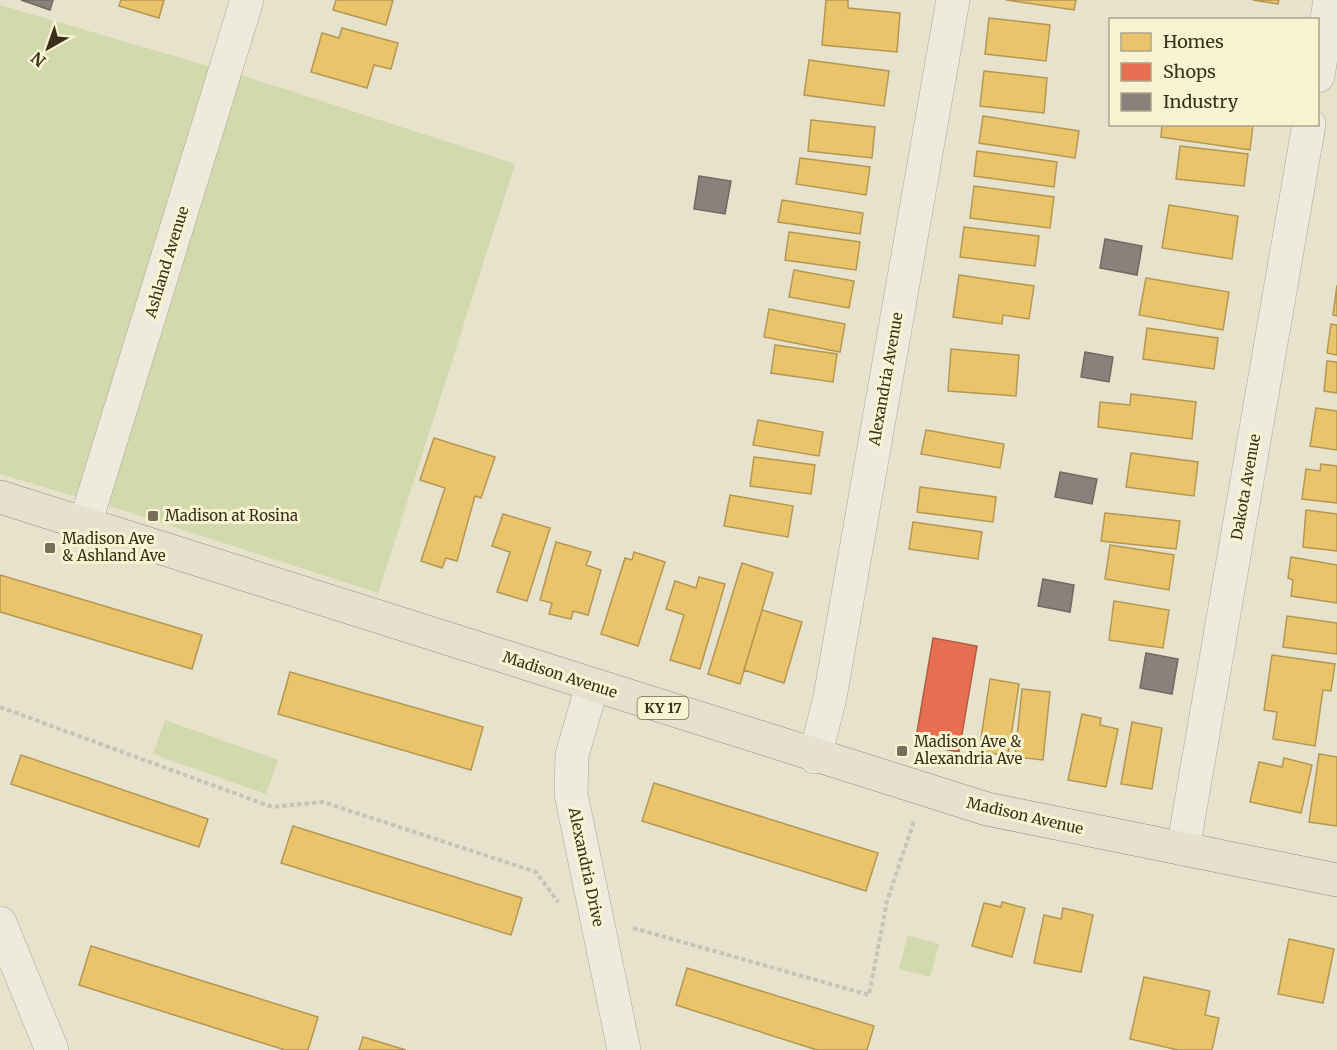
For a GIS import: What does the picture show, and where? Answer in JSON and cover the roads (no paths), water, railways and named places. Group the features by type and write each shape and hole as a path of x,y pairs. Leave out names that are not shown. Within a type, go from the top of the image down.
{"main road":[{"name":"Madison Avenue","path":"0,497 816,757 987,809 1337,880"}],"street":[{"name":"Ashland Avenue","path":"85,524 247,0"},
{"name":"Alexandria Avenue","path":"816,757 832,685 953,0"},
{"path":"1319,64 1330,0"},
{"name":"Dakota Avenue","path":"1183,849 1309,126"},
{"name":"Alexandria Drive","path":"592,686 572,754 571,794 624,1050"},
{"path":"0,923 52,1050"}],"place":[{"name":"Madison at Rosina","path":"153,516"},
{"name":"Madison Ave & Ashland Ave","path":"50,548"},
{"name":"Madison Ave & Alexandria Ave","path":"902,751"}]}
